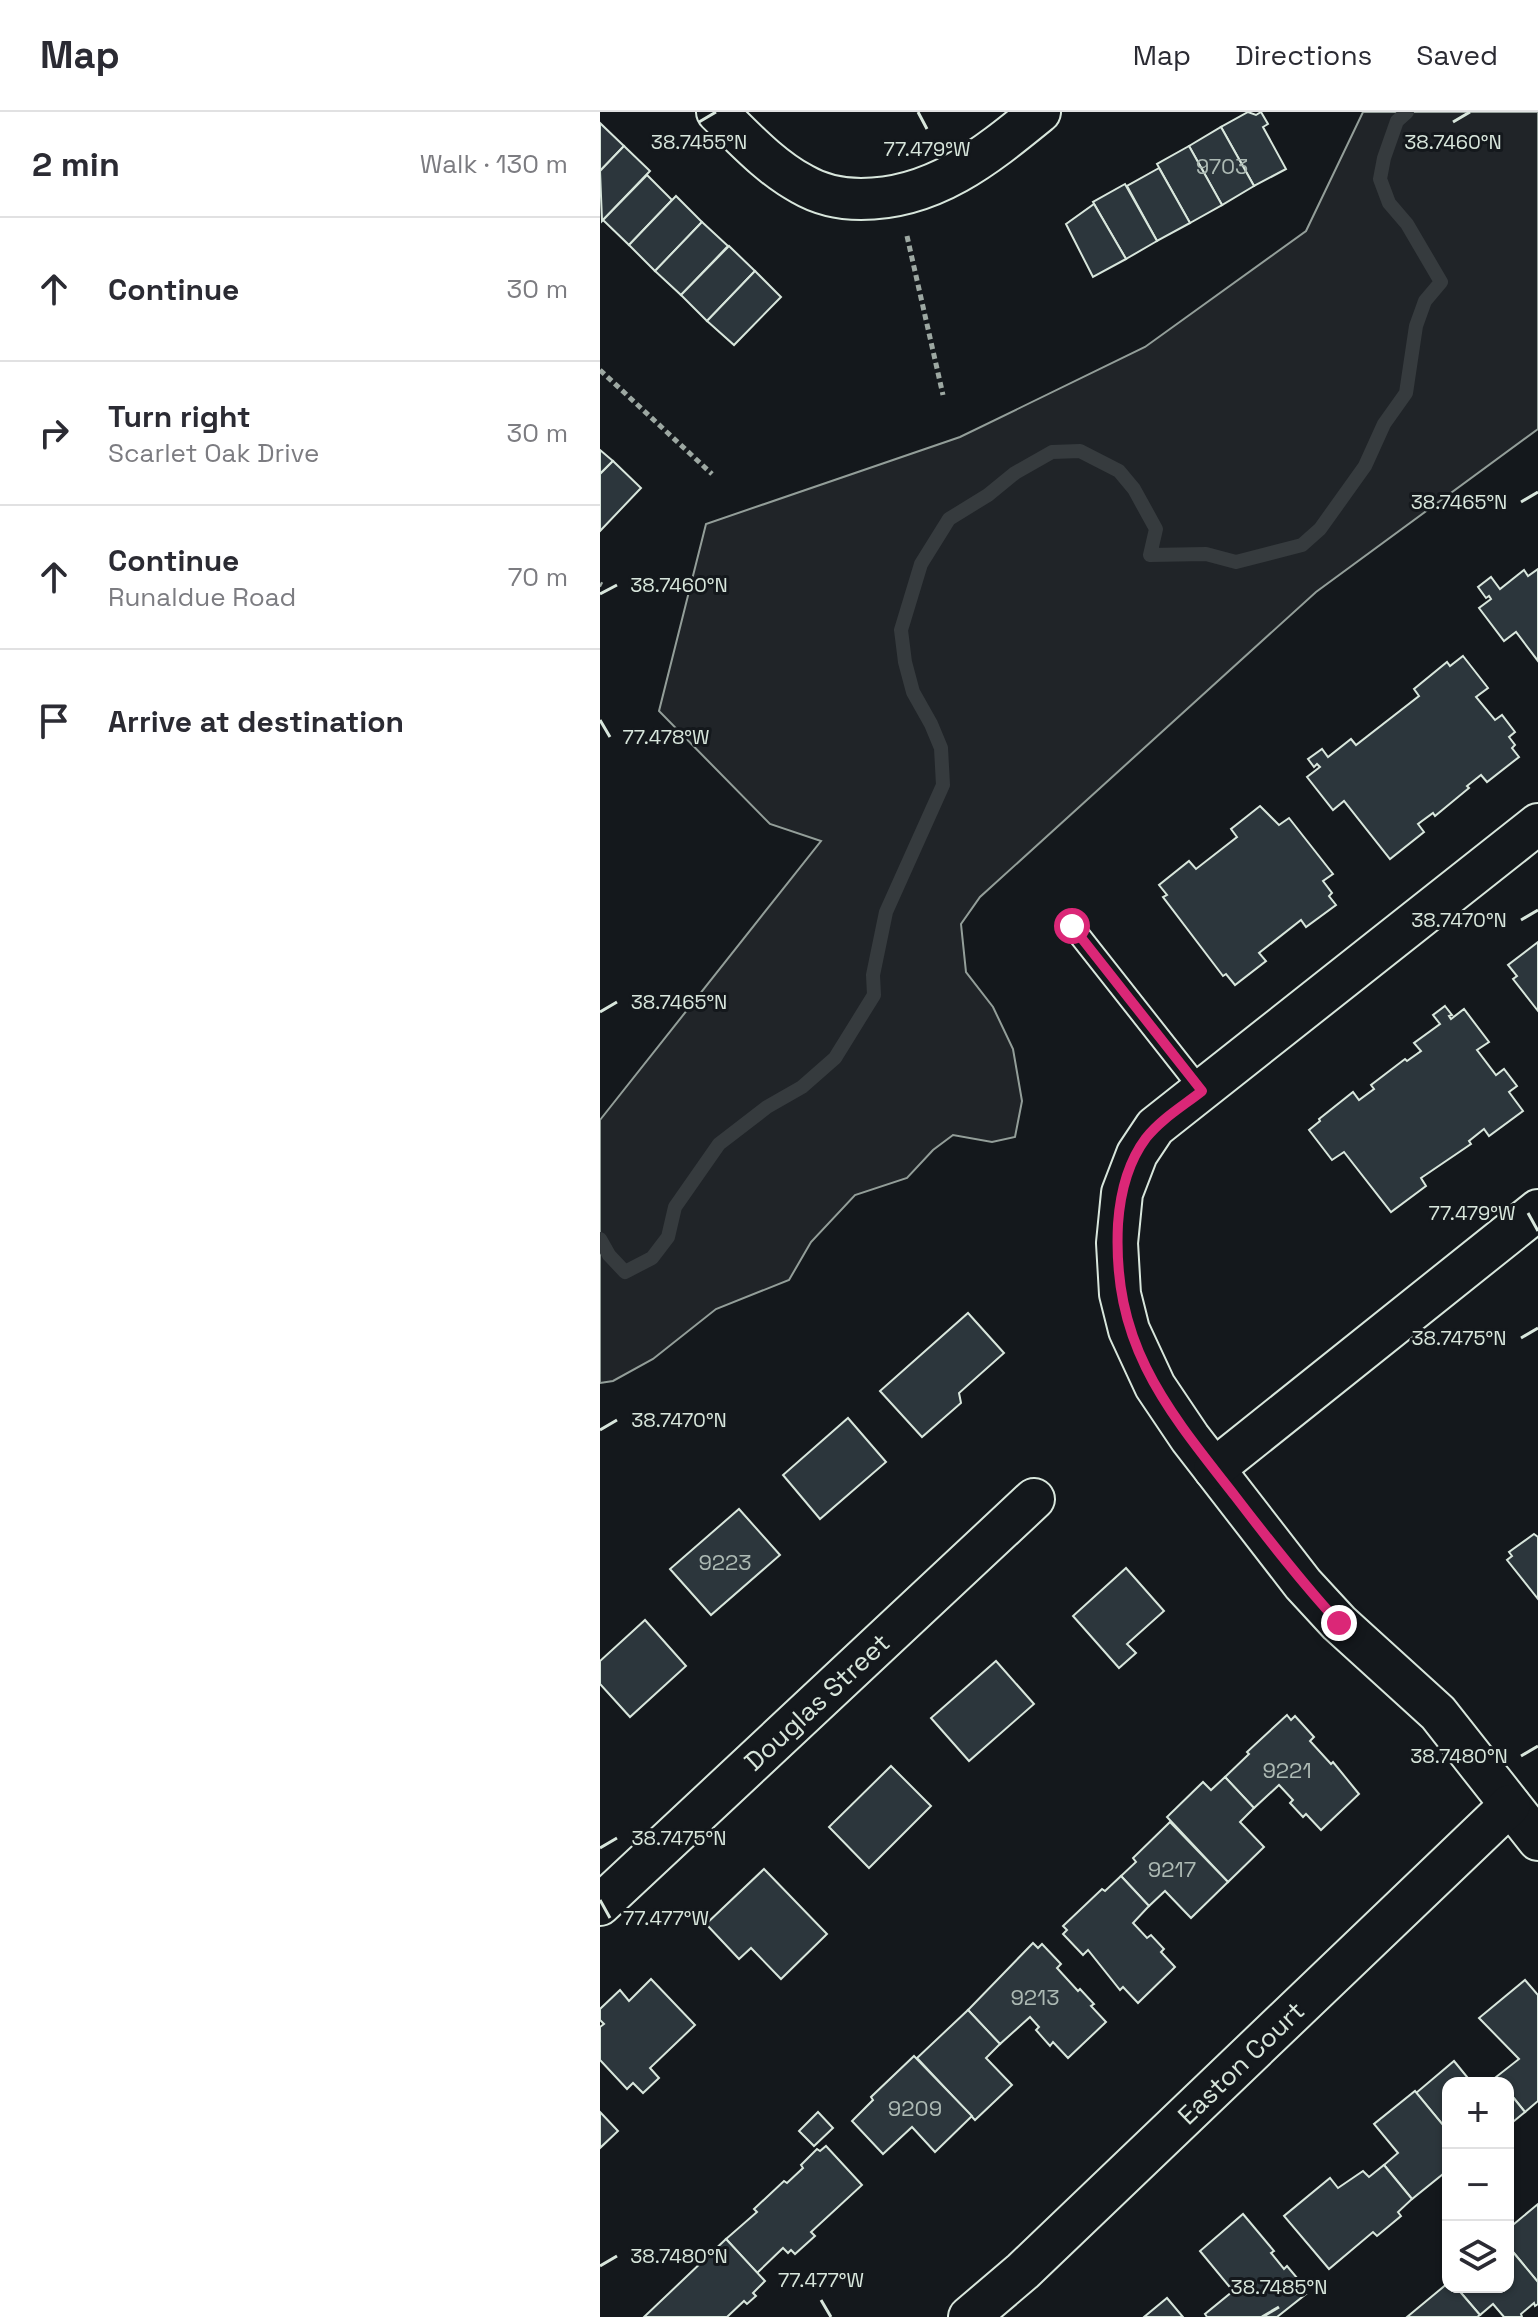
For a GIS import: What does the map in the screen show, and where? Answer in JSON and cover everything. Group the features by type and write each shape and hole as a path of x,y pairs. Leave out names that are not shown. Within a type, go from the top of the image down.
{"street":[{"path":"717,112 803,186 849,199 898,196 946,180 1040,112"},
{"path":"1538,824 1155,1127 1145,1140 1122,1193 1117,1243 1120,1294 1129,1330 1144,1365 1169,1408 1303,1584 1339,1623 1438,1713 1538,1840"},
{"path":"1214,1469 1538,1210"},
{"name":"Douglas Street","path":"600,1905 1034,1499"},
{"name":"Easton Court","path":"969,2317 1023,2271 1510,1805"}],"lane":[{"path":"1072,926 1202,1091"}],"path":[{"path":"898,196 943,395"},
{"path":"600,370 712,474"}],"shaded area":[{"path":"1363,112 1538,112 1538,429 1316,592 980,897 961,924 966,972 993,1007 1013,1049 1022,1101 1015,1137 992,1142 953,1135 933,1150 907,1178 855,1195 811,1242 789,1280 716,1309 653,1359 613,1381 600,1383 600,1120 821,841 770,824 659,711 706,524 960,437 1145,347 1306,231"}],"building":[{"path":"1248,112 1256,115 1261,112 1268,124 1263,127 1286,169 1254,186 1221,127"},
{"path":"600,123 624,146 600,171"},
{"path":"1221,127 1254,186 1222,205 1189,146"},
{"path":"624,146 650,171 602,221 600,171"},
{"path":"1189,146 1222,205 1190,223 1157,164"},
{"path":"1159,168 1190,223 1157,241 1127,186"},
{"path":"647,175 672,200 629,245 603,220"},
{"path":"1125,184 1157,241 1126,259 1093,202"},
{"path":"676,196 702,222 655,271 629,245"},
{"path":"1094,204 1126,259 1093,277 1066,224"},
{"path":"702,222 728,246 681,295 655,271"},
{"path":"729,246 755,271 707,321 681,295"},
{"path":"755,271 781,297 734,345 707,321"},
{"path":"600,450 613,461 600,474"},
{"path":"613,461 641,488 600,531 600,474"},
{"path":"1538,569 1538,661 1516,632 1504,641 1479,608 1491,599 1489,596 1486,598 1478,587 1491,577 1500,589 1524,570 1528,576"},
{"path":"1463,656 1488,688 1476,697 1495,720 1502,715 1515,732 1509,737 1519,757 1487,782 1481,775 1435,816 1433,813 1418,824 1424,832 1390,859 1344,801 1333,810 1307,777 1320,767 1317,764 1314,767 1308,759 1322,749 1328,757 1351,739 1356,745 1419,696 1414,689 1447,662 1450,666"},
{"path":"1260,806 1279,825 1289,818 1333,874 1323,881 1336,905 1306,927 1301,920 1259,953 1266,961 1235,985 1226,974 1223,976 1163,897 1167,895 1159,885 1189,861 1196,869 1237,837 1231,829"},
{"path":"1538,942 1538,1011 1513,979 1517,976 1508,965"},
{"path":"1445,1006 1452,1015 1449,1016 1451,1019 1464,1009 1489,1042 1477,1050 1496,1075 1504,1069 1517,1086 1509,1092 1523,1111 1489,1136 1484,1129 1469,1141 1471,1144 1421,1178 1426,1186 1391,1212 1344,1152 1332,1160 1309,1130 1353,1092 1359,1100 1374,1089 1371,1085 1421,1051 1414,1043 1440,1024 1433,1015"},
{"path":"968,1313 1004,1353 959,1393 961,1403 922,1437 880,1391"},
{"path":"848,1418 886,1462 820,1519 783,1475"},
{"path":"739,1509 780,1555 711,1615 670,1569"},
{"path":"1534,1534 1538,1537 1538,1599 1507,1560 1512,1556 1509,1552"},
{"path":"1126,1568 1164,1611 1127,1644 1136,1653 1119,1668 1073,1616"},
{"path":"645,1620 686,1666 630,1717 600,1684 600,1661"},
{"path":"996,1661 1034,1704 969,1761 931,1718"},
{"path":"1287,1715 1291,1720 1295,1716 1314,1737 1310,1741 1331,1764 1333,1762 1359,1794 1321,1830 1306,1814 1303,1817 1279,1785 1254,1808 1225,1777"},
{"path":"891,1766 931,1806 869,1868 829,1827"},
{"path":"1225,1777 1254,1808 1240,1822 1264,1847 1228,1882 1167,1817 1203,1782 1211,1790"},
{"path":"1170,1822 1228,1882 1191,1918 1165,1891 1149,1906 1121,1876 1136,1862 1133,1858"},
{"path":"764,1869 827,1934 781,1979 751,1948 739,1959 706,1924"},
{"path":"1121,1876 1149,1906 1133,1923 1147,1938 1151,1935 1175,1967 1138,2003 1123,1987 1120,1990 1088,1950 1083,1955 1063,1934 1067,1930 1063,1926 1102,1889 1105,1891"},
{"path":"1033,1943 1038,1948 1042,1944 1061,1964 1057,1968 1094,2004 1091,2006 1106,2022 1068,2058 1053,2042 1050,2046 1036,2030 1039,2027 1030,2017 1000,2044 968,2010"},
{"path":"651,1979 695,2025 650,2068 659,2078 643,2093 633,2083 627,2089 600,2060 600,2027 604,2024 600,2020 600,2009 620,1990 629,2001"},
{"path":"1525,1980 1538,1995 1538,2101 1525,2112 1514,2098 1514,2077 1496,2077 1519,2059 1479,2018"},
{"path":"968,2010 1000,2044 986,2058 1012,2085 975,2120 917,2058"},
{"path":"914,2056 972,2116 935,2152 912,2127 883,2154 852,2121 873,2100 871,2097"},
{"path":"1454,2061 1467,2077 1442,2077 1442,2124 1416,2093"},
{"path":"1415,2091 1442,2124 1442,2175 1412,2199 1384,2165 1398,2153 1374,2124"},
{"path":"1514,2098 1525,2112 1514,2121"},
{"path":"600,2112 618,2131 600,2148"},
{"path":"818,2112 833,2128 814,2146 799,2131"},
{"path":"826,2146 862,2185 811,2232 815,2236 795,2254 783,2248 757,2273 726,2239 757,2212 754,2209 784,2181 787,2183 803,2168 801,2165 817,2149 820,2151"},
{"path":"1384,2165 1412,2199 1398,2212 1401,2216 1377,2236 1373,2232 1329,2269 1284,2216 1330,2178 1338,2188 1363,2171 1369,2177"},
{"path":"1538,2204 1538,2282 1514,2253 1514,2224"},
{"path":"1243,2214 1274,2251 1271,2253 1284,2269 1287,2266 1303,2285 1300,2287 1306,2294 1277,2317 1207,2317 1205,2314 1233,2291 1200,2251"},
{"path":"726,2239 765,2281 753,2293 756,2296 747,2304 744,2301 727,2317 644,2317"},
{"path":"1514,2253 1538,2282 1538,2304 1535,2306 1534,2303 1521,2314 1522,2317 1504,2317 1493,2304 1480,2315 1461,2293 1514,2293"},
{"path":"1442,2288 1442,2293 1461,2293 1480,2315 1477,2317 1407,2317"},
{"path":"1167,2298 1183,2317 1144,2317"}],"waterway":[{"path":"600,1239 609,1255 625,1272 652,1258 668,1237 675,1207 719,1144 767,1107 802,1087 835,1058 874,995 873,975 886,912 943,785 941,748 913,692 901,630 921,564 949,519 988,495 1015,473 1052,452 1080,451 1119,471 1134,489 1156,529 1150,555 1206,554 1236,562 1302,545 1320,529 1365,466 1384,424 1406,393 1416,326 1425,301 1441,282 1407,224 1389,203 1380,179 1397,121 1407,112"}],"route":[{"path":"1072,926 1202,1091 1155,1127 1145,1140 1122,1193 1117,1243 1120,1294 1129,1330 1155,1386 1190,1438 1303,1584 1339,1623"}]}
